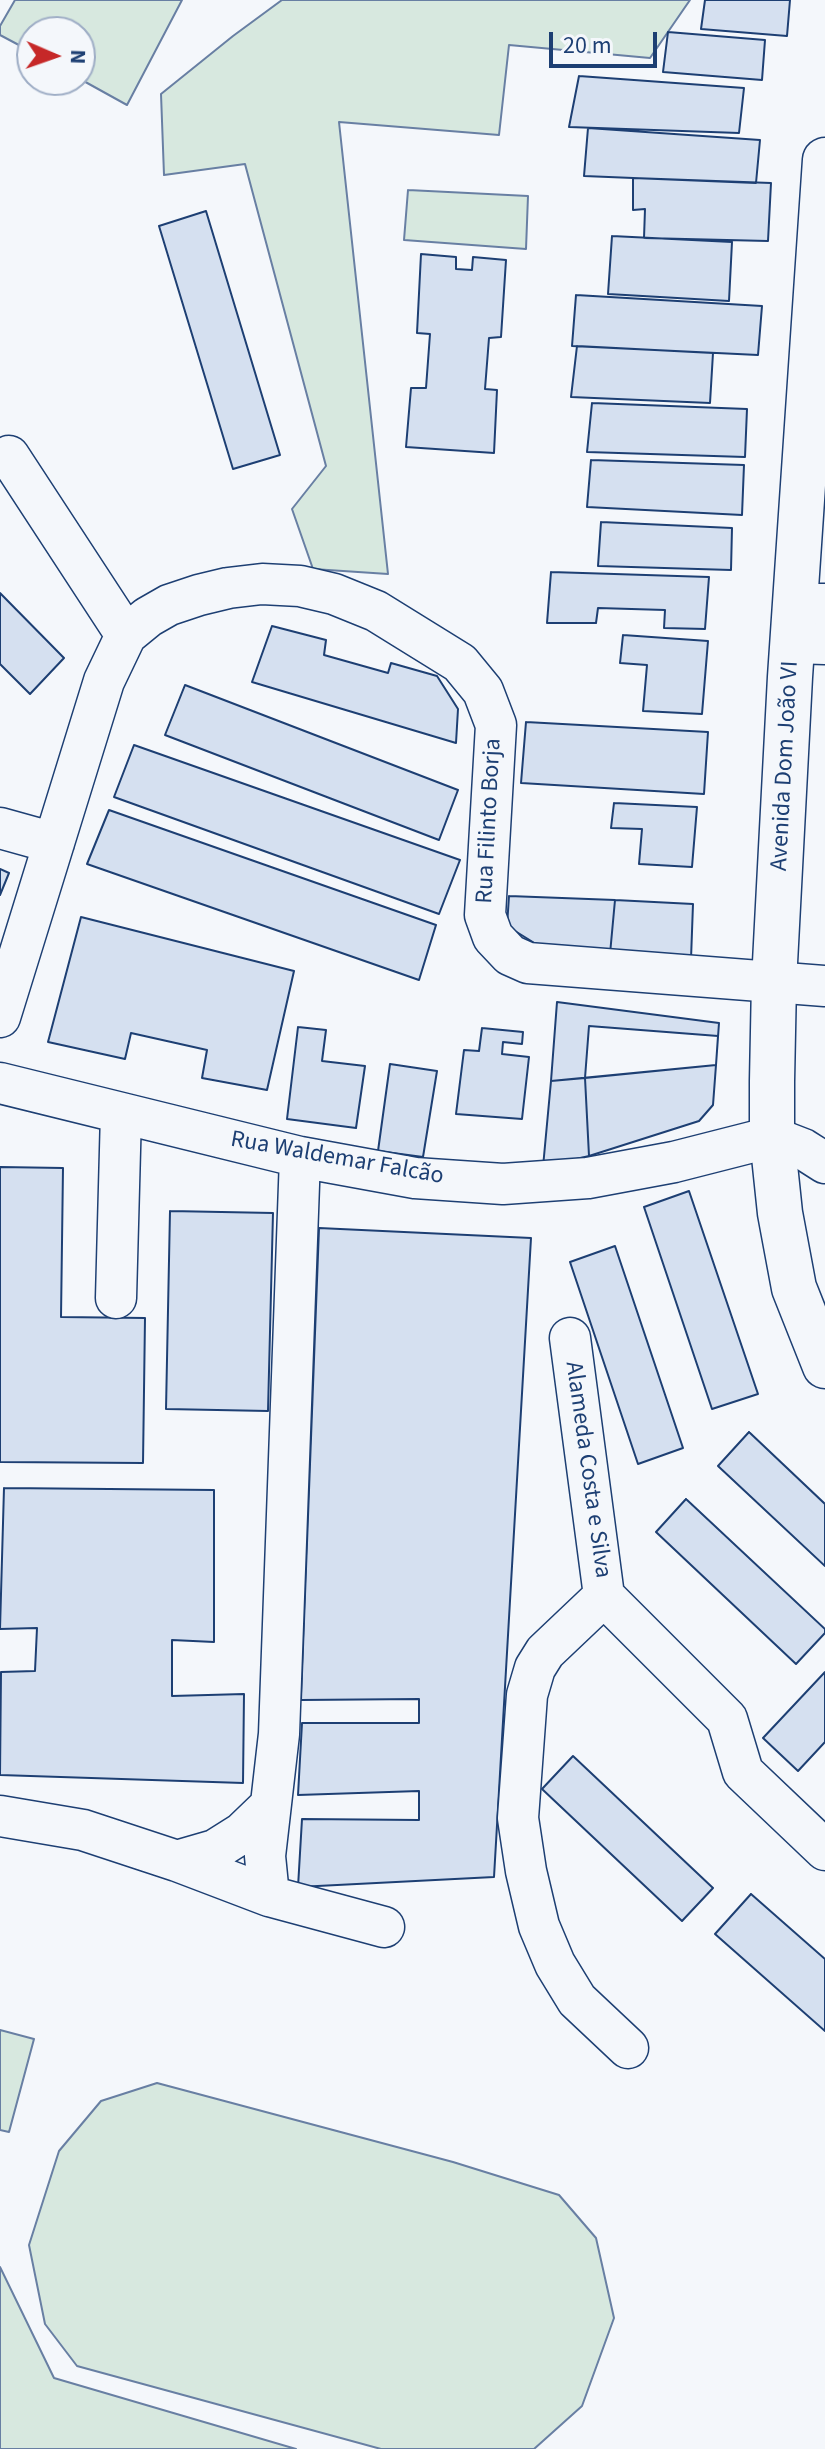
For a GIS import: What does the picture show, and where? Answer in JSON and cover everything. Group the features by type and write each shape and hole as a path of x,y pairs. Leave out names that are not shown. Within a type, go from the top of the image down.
{"main road":[{"name":"Avenida Dom João VI","path":"825,160 810,624 774,982 772,1137 780,1213 794,1288 825,1366"}],"street":[{"path":"9,456 126,635"},
{"name":"Rua Filinto Borja","path":"0,1017 104,681 126,635 169,605 228,588 262,584 300,586 334,594 376,611 460,663 483,691 496,725 485,915 493,937 510,955 528,963 825,986"},
{"path":"0,828 54,843"},
{"name":"Rua Waldemar Falcão","path":"0,1083 300,1157 415,1178 503,1184 588,1178 674,1162 772,1137"},
{"path":"116,1298 121,1113"},
{"path":"772,1137 803,1149 825,1163"},
{"path":"269,1896 265,1856 279,1734 300,1157"},
{"name":"Alameda Costa e Silva","path":"570,1338 604,1596 727,1719 743,1772 825,1850"},
{"path":"604,1596 545,1652 535,1668 527,1695 518,1818 539,1926 555,1964 577,2000 628,2048"},
{"path":"177,1861 215,1850 242,1833 269,1807"},
{"path":"0,1816 83,1830 269,1896 384,1927"}],"shaded area":[{"path":"15,0 182,0 127,105 96,88 96,16 16,16 16,44 0,35 0,26"},
{"path":"282,0 690,0 650,58 509,45 499,135 339,122 388,574 313,569 292,509 326,466 245,164 164,175 161,94"},
{"path":"408,190 528,196 526,249 404,240"},
{"path":"0,2030 34,2039 9,2132 0,2130"},
{"path":"157,2083 453,2162 559,2195 596,2238 614,2318 582,2406 534,2449 381,2449 77,2366 45,2324 29,2245 59,2151 101,2101"},
{"path":"0,2267 54,2378 296,2449 0,2449"}],"building":[{"path":"705,0 790,0 787,36 701,29"},
{"path":"668,32 765,40 762,80 663,72"},
{"path":"579,76 744,88 739,133 569,127"},
{"path":"588,128 760,140 756,183 584,176"},
{"path":"633,178 771,183 768,241 644,238 645,209 633,210"},
{"path":"206,211 280,455 233,469 159,226"},
{"path":"612,236 732,242 729,301 608,294"},
{"path":"421,254 456,257 456,269 472,270 473,257 506,260 501,337 489,338 485,389 497,390 494,453 406,447 411,388 426,388 430,334 417,333"},
{"path":"576,295 762,306 758,355 572,346"},
{"path":"577,346 713,353 710,403 571,397"},
{"path":"592,403 747,409 745,457 587,452"},
{"path":"591,460 744,465 742,515 587,507"},
{"path":"601,522 732,528 731,570 598,566"},
{"path":"551,572 709,577 705,629 664,628 665,610 598,608 596,623 547,623"},
{"path":"0,593 64,658 30,694 0,664"},
{"path":"272,626 326,640 324,655 388,673 391,663 437,676 458,709 456,743 252,682"},
{"path":"623,635 708,641 702,714 643,711 647,665 620,663"},
{"path":"185,685 458,790 439,840 165,735"},
{"path":"526,722 708,732 704,794 521,783"},
{"path":"134,745 460,860 439,914 114,797"},
{"path":"614,803 697,807 692,867 639,864 642,829 611,828"},
{"path":"109,810 436,925 419,980 87,864"},
{"path":"0,869 9,873 0,895"},
{"path":"509,896 615,900 610,954 544,949 507,926"},
{"path":"615,900 693,904 691,959 610,954"},
{"path":"81,917 294,971 267,1090 202,1078 207,1050 131,1033 125,1059 48,1042"},
{"path":"557,1002 719,1023 716,1065 551,1081"},
{"path":"589,1026 718,1036 716,1065 585,1078"},
{"path":"298,1027 326,1030 322,1061 365,1066 356,1128 287,1119"},
{"path":"482,1028 523,1032 522,1044 503,1042 502,1054 529,1057 522,1119 456,1114 464,1050 479,1051"},
{"path":"390,1064 437,1071 423,1157 378,1151"},
{"path":"716,1065 713,1105 699,1121 589,1156 585,1078"},
{"path":"585,1078 589,1156 543,1167 551,1081"},
{"path":"0,1167 63,1168 61,1317 145,1318 143,1463 0,1462"},
{"path":"689,1191 758,1394 712,1409 644,1207"},
{"path":"170,1211 273,1213 268,1411 166,1409"},
{"path":"319,1228 531,1238 494,1877 298,1887 302,1819 419,1820 419,1791 298,1795 302,1723 419,1723 419,1699 301,1700"},
{"path":"615,1246 683,1448 638,1464 570,1262"},
{"path":"749,1432 825,1504 825,1566 718,1466"},
{"path":"4,1488 214,1490 214,1642 172,1640 172,1696 244,1694 243,1783 0,1775 1,1672 35,1671 37,1628 0,1629"},
{"path":"686,1499 825,1629 825,1633 796,1664 656,1532"},
{"path":"825,1672 825,1742 798,1771 763,1738"},
{"path":"573,1756 713,1888 682,1921 542,1789"},
{"path":"751,1894 825,1959 825,2031 715,1934"}]}
